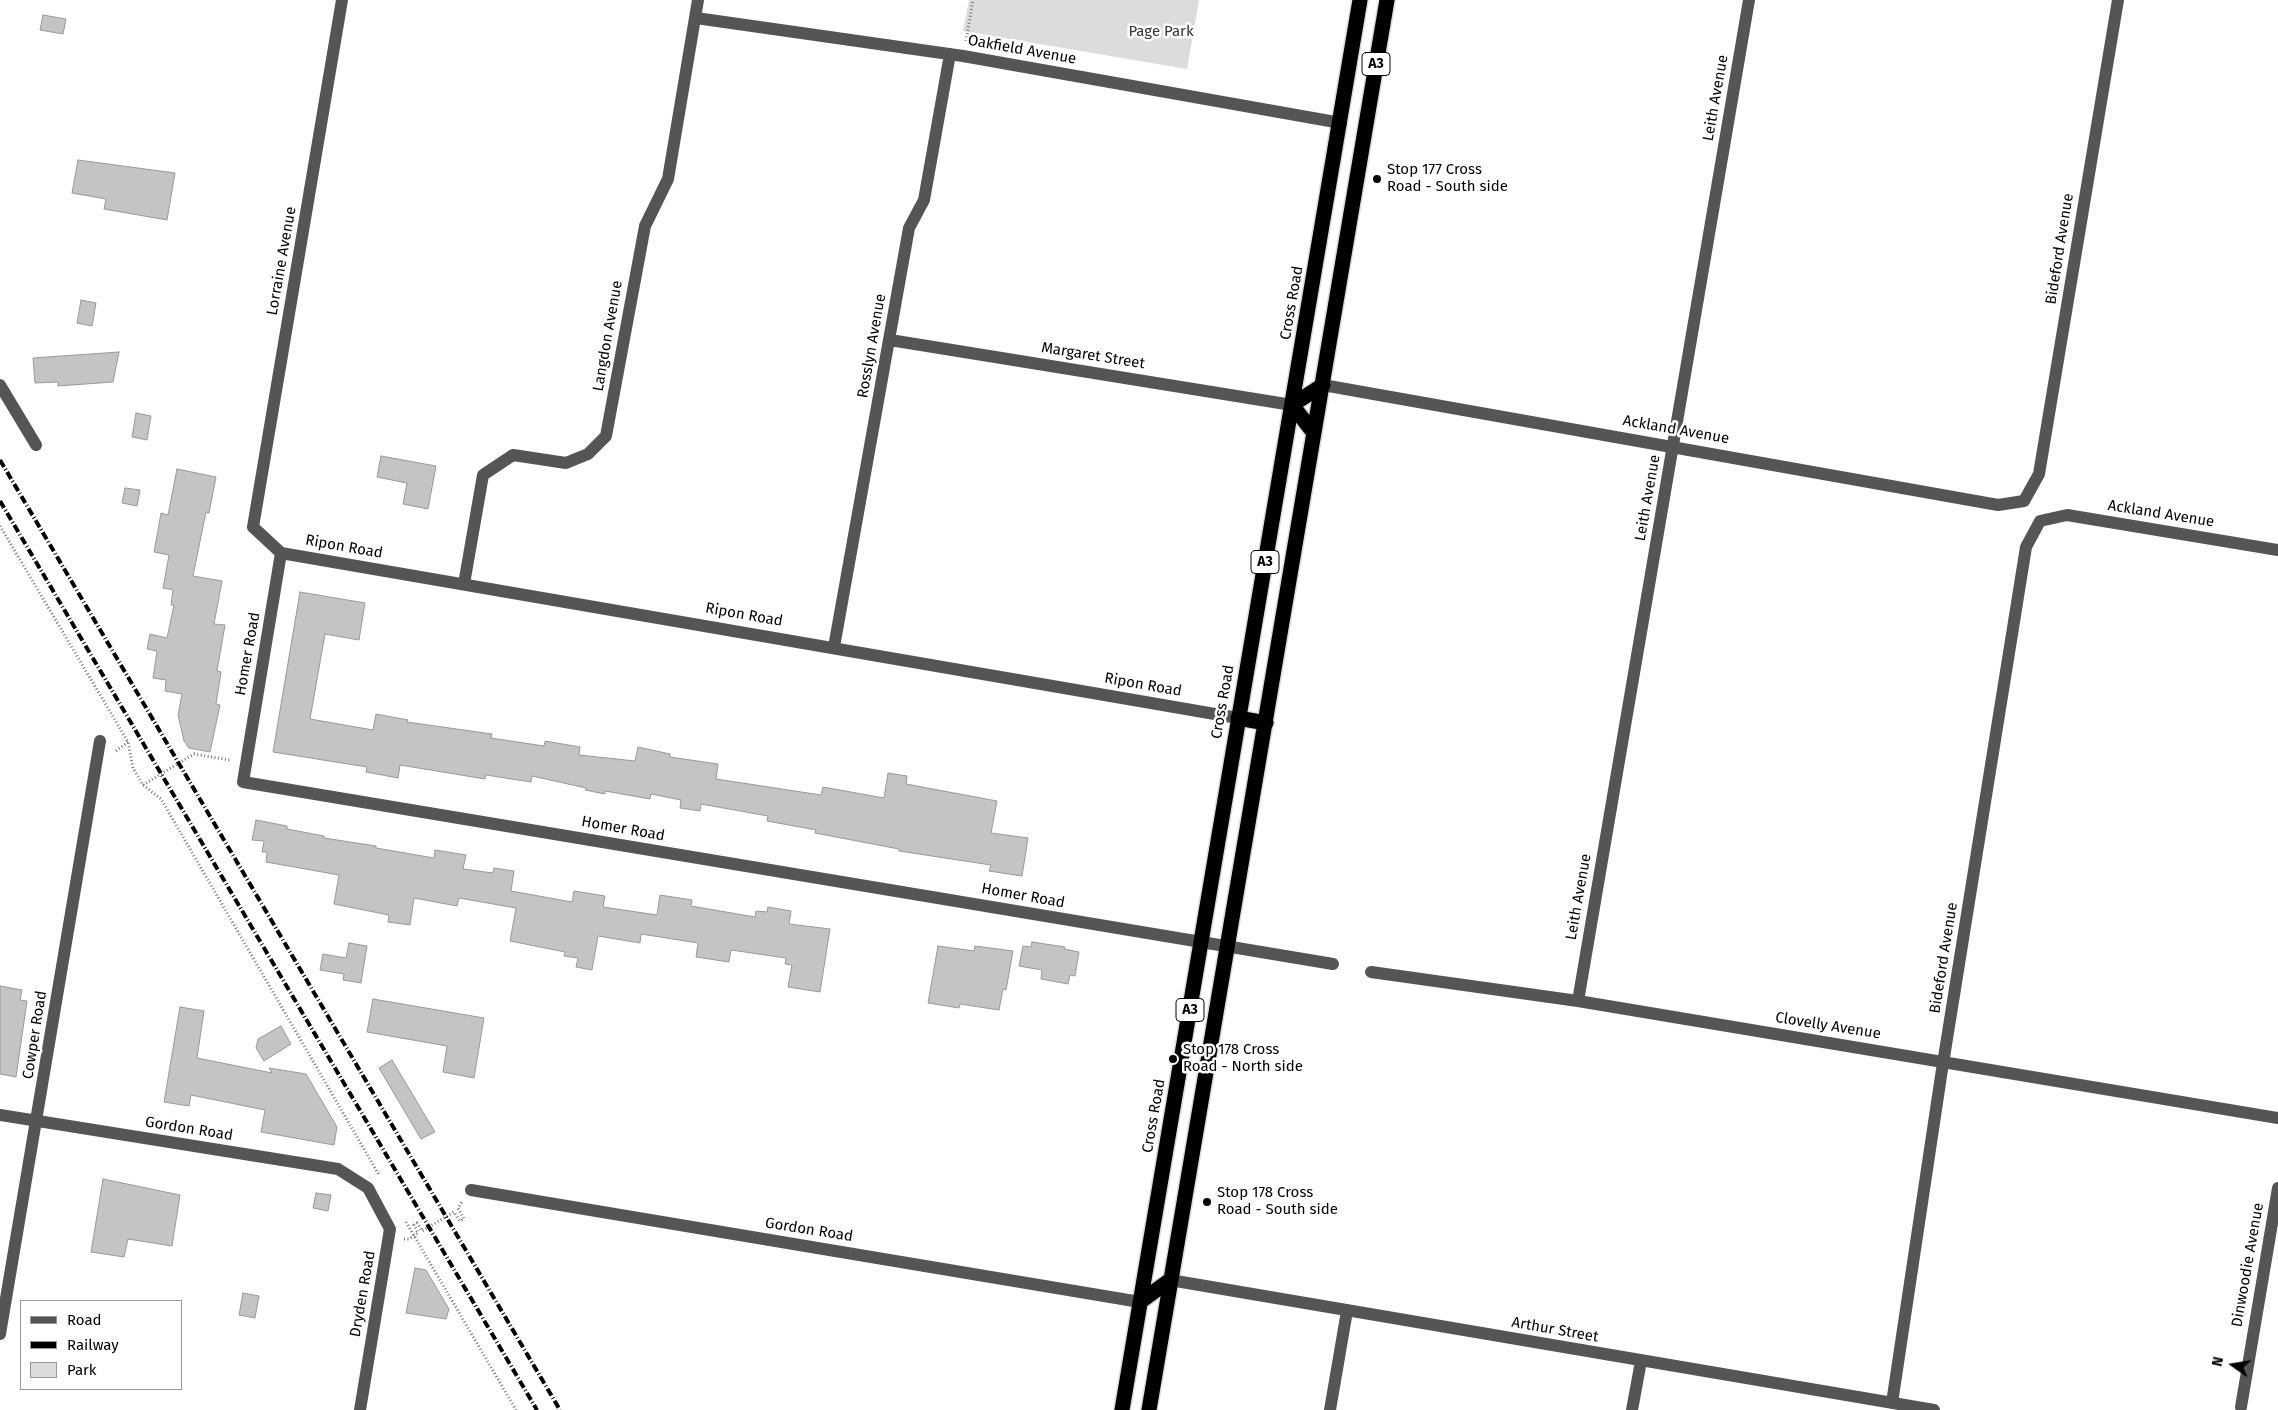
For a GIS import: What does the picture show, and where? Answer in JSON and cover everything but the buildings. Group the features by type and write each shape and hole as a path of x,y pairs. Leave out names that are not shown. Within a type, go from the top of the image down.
{"highway":[{"name":"Cross Road","path":"1122,1410 1238,718 1341,123 1360,0"},
{"name":"A3","path":"1149,1410 1387,0"},
{"path":"1341,123 1365,128"},
{"path":"1299,363 1323,385 1292,405 1314,433"},
{"path":"1238,718 1266,723"},
{"path":"1140,1302 1170,1280"}],"street":[{"name":"Lorraine Avenue","path":"281,553 253,527 342,0"},
{"name":"Langdon Avenue","path":"464,584 483,475 513,455 566,463 588,454 606,436 645,226 668,179 698,0"},
{"name":"Leith Avenue","path":"1578,1001 1749,0"},
{"name":"Bideford Avenue","path":"2024,501 2039,474 2118,0"},
{"name":"Oakfield Avenue","path":"696,18 963,56 1341,123"},
{"name":"Rosslyn Avenue","path":"834,647 890,340 908,228 924,200 950,54"},
{"name":"Margaret Street","path":"890,340 1292,405"},
{"name":"Ackland Avenue","path":"1323,385 1998,505 2024,501"},
{"path":"0,386 36,445"},
{"name":"Ackland Avenue","path":"2040,521 2067,515 2278,550"},
{"name":"Bideford Avenue","path":"1892,1403 2026,547 2040,521"},
{"name":"Ripon Road","path":"281,553 1238,718"},
{"name":"Homer Road","path":"281,553 242,782 1228,947"},
{"name":"Cowper Road","path":"0,1334 100,740"},
{"path":"1228,947 1333,964"},
{"name":"Clovelly Avenue","path":"1371,972 1578,1001 2278,1118"},
{"name":"Gordon Road","path":"0,1115 338,1169 368,1188"},
{"name":"Dryden Road","path":"360,1410 390,1229 368,1188"},
{"name":"Dinwoodie Avenue","path":"2241,1407 2278,1188"},
{"name":"Gordon Road","path":"471,1190 1140,1302"},
{"name":"Arthur Street","path":"1170,1280 1928,1409"},
{"path":"1330,1410 1347,1311"},
{"path":"1632,1410 1641,1361"}],"path":[{"path":"963,56 973,0"},
{"path":"0,526 128,742 133,768 143,785 161,799 382,1181"},
{"path":"143,785 194,754 246,762"},
{"path":"389,1238 409,1239 418,1233 414,1225 417,1223 422,1231 454,1212 460,1222 464,1219 458,1208 471,1190"},
{"path":"405,1220 516,1410"}],"green space":[{"name":"Page Park","path":"969,0 1199,0 1187,69 963,31"}],"railway":[{"path":"0,460 560,1410"},
{"path":"0,501 537,1410"}],"place":[{"name":"Stop 177 Cross Road - South side","path":"1377,179"},
{"name":"Stop 178 Cross Road - North side","path":"1173,1059"},
{"name":"Stop 178 Cross Road - South side","path":"1207,1202"}]}
